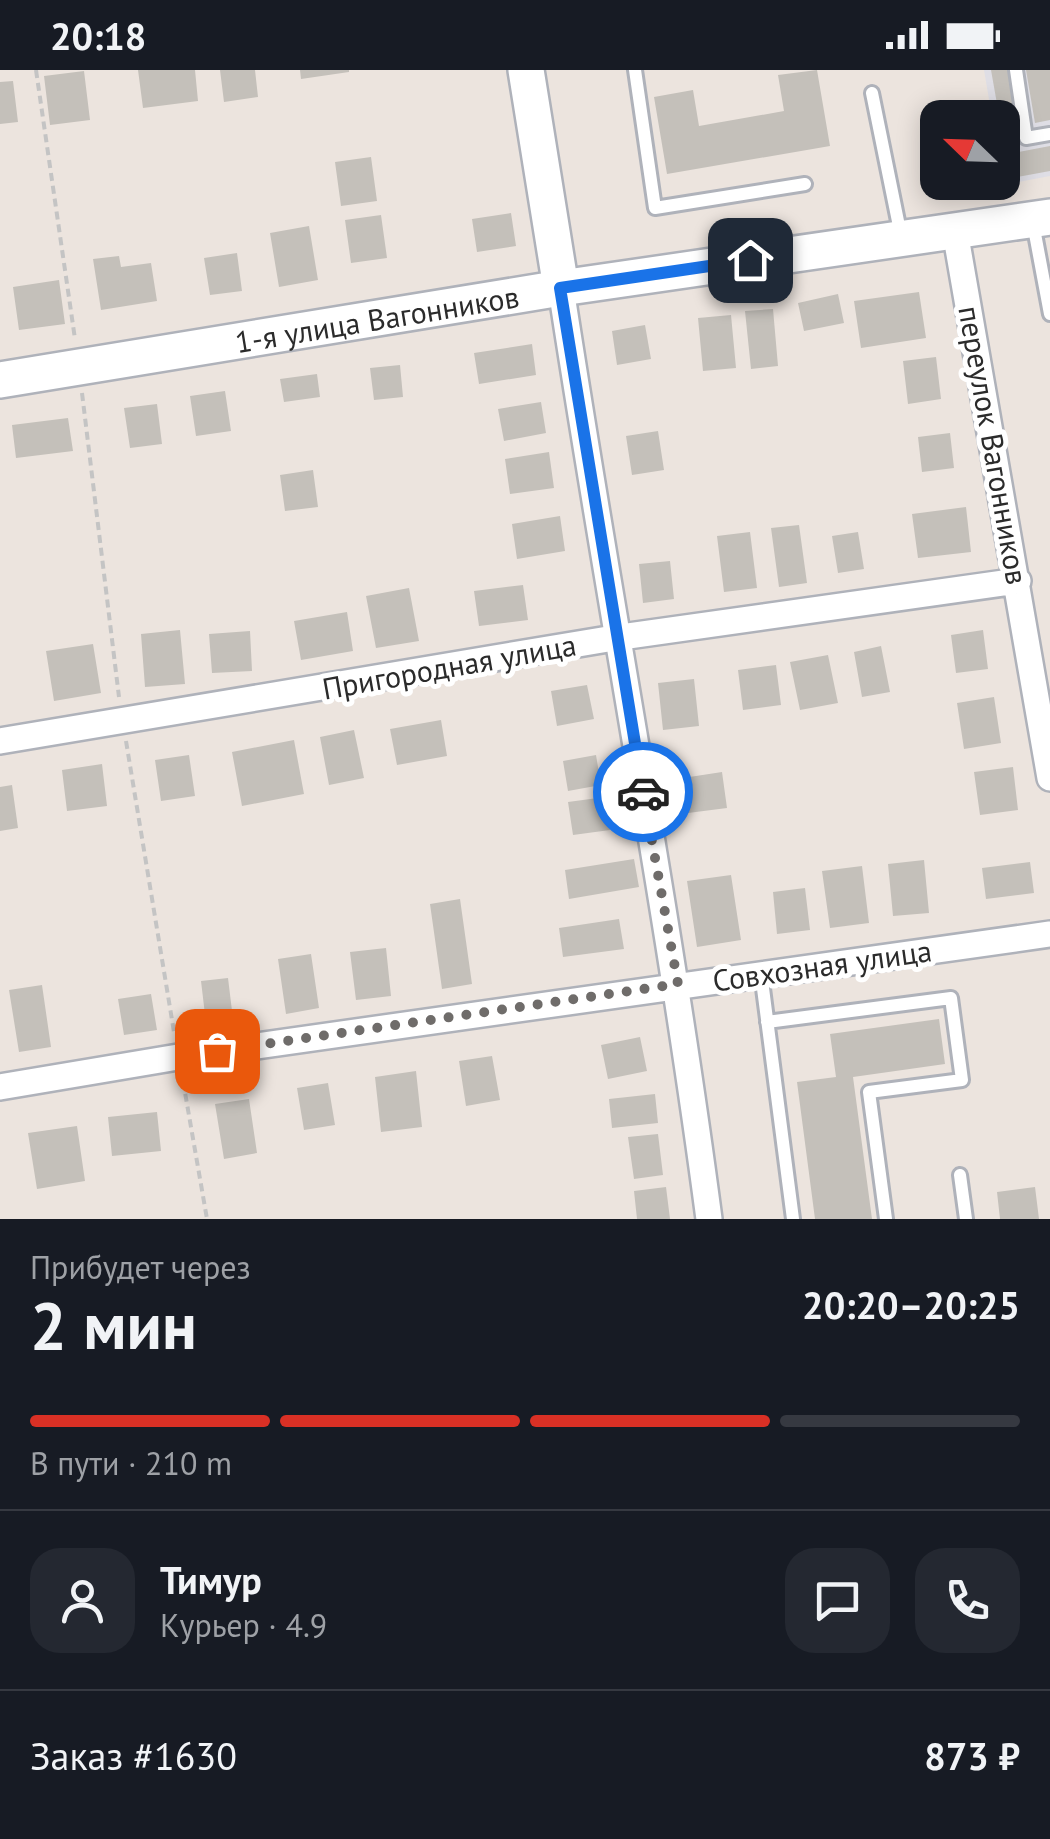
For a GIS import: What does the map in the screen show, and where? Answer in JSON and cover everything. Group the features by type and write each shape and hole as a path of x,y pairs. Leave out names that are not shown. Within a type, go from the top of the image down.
{"main road":[{"path":"526,70 560,288"},
{"name":"1-я улица Вагонников","path":"0,380 560,288 1041,218"}],"street":[{"name":"переулок Вагонников","path":"955,231 1050,778"},
{"path":"560,288 614,638 678,984 710,1219"},
{"name":"Пригородная улица","path":"0,741 614,638 1018,582"},
{"name":"Совхозная улица","path":"0,1087 178,1056 1050,934"}],"lane":[{"path":"635,70 655,208 804,184"},
{"path":"1016,70 1026,138 1050,134"},
{"path":"872,94 901,239"},
{"path":"1041,218 1050,314"},
{"path":"760,973 793,1219"},
{"path":"767,1022 951,998 962,1080 869,1092 886,1219"},
{"path":"960,1174 966,1219"}],"path":[{"path":"36,70 79,366 122,722 207,1219"}],"shaded area":[{"path":"984,70 1050,70 1050,176 1020,182 1020,100 989,100"}],"building":[{"path":"138,70 195,70 198,101 143,108"},
{"path":"220,70 255,70 258,97 224,102"},
{"path":"300,70 349,70 349,72 301,79"},
{"path":"817,70 830,146 667,174 654,97 693,90 699,126 784,111 778,75"},
{"path":"991,70 1008,70 1012,100 996,100"},
{"path":"1026,70 1050,70 1050,120 1035,123"},
{"path":"84,71 90,120 50,125 44,76"},
{"path":"13,81 18,122 0,124 0,82"},
{"path":"1050,146 1050,171 1020,176 1020,152"},
{"path":"371,157 377,201 341,206 335,162"},
{"path":"511,213 516,246 477,252 472,219"},
{"path":"381,215 387,258 351,263 345,220"},
{"path":"309,226 318,280 279,287 270,233"},
{"path":"237,253 242,291 210,295 204,258"},
{"path":"119,256 121,267 151,263 157,301 101,310 93,259"},
{"path":"59,280 65,324 19,330 13,287"},
{"path":"919,292 926,338 861,348 854,301"},
{"path":"838,294 844,323 804,331 798,303"},
{"path":"773,309 778,366 751,369 745,311"},
{"path":"731,315 736,368 703,371 698,318"},
{"path":"645,325 651,359 617,365 612,331"},
{"path":"532,344 536,375 479,384 474,353"},
{"path":"936,357 941,399 908,404 903,361"},
{"path":"400,365 403,397 374,400 370,368"},
{"path":"317,374 320,397 284,402 280,379"},
{"path":"225,391 231,431 196,436 190,396"},
{"path":"541,402 546,433 504,441 498,409"},
{"path":"157,404 162,444 130,448 124,408"},
{"path":"68,418 73,451 16,458 12,425"},
{"path":"658,431 664,470 632,475 626,436"},
{"path":"950,433 954,468 922,472 918,437"},
{"path":"549,452 554,488 510,494 505,459"},
{"path":"313,470 318,507 285,511 280,475"},
{"path":"966,507 971,552 918,558 912,514"},
{"path":"560,516 565,551 517,559 512,524"},
{"path":"799,525 807,583 779,587 771,528"},
{"path":"750,532 757,588 724,592 717,536"},
{"path":"858,532 864,569 838,573 832,536"},
{"path":"670,561 674,599 643,603 639,564"},
{"path":"523,585 528,620 479,626 474,591"},
{"path":"409,588 419,641 376,648 366,596"},
{"path":"347,612 353,651 301,660 294,621"},
{"path":"180,630 185,684 145,687 141,634"},
{"path":"983,630 988,669 956,673 951,635"},
{"path":"250,631 252,671 212,673 209,634"},
{"path":"93,644 101,693 54,701 46,651"},
{"path":"881,646 890,692 862,697 854,652"},
{"path":"828,655 838,703 800,710 790,662"},
{"path":"776,665 781,705 743,710 738,670"},
{"path":"694,679 699,726 663,730 658,683"},
{"path":"587,685 594,719 557,726 551,691"},
{"path":"994,697 1001,743 964,749 957,703"},
{"path":"441,720 447,756 397,765 390,729"},
{"path":"354,730 364,778 329,785 320,737"},
{"path":"294,740 304,794 242,806 232,752"},
{"path":"189,755 195,796 161,801 155,760"},
{"path":"596,755 601,785 568,791 563,761"},
{"path":"102,764 107,806 67,811 62,770"},
{"path":"1013,767 1018,810 980,815 974,772"},
{"path":"722,772 727,808 688,813 683,778"},
{"path":"12,785 18,828 0,831 0,787"},
{"path":"605,797 610,830 573,835 568,802"},
{"path":"634,859 639,887 569,899 565,870"},
{"path":"924,860 929,913 893,916 888,864"},
{"path":"1030,862 1034,893 986,899 982,868"},
{"path":"862,866 869,923 830,928 822,871"},
{"path":"731,875 741,940 697,947 687,881"},
{"path":"805,888 810,930 777,934 773,892"},
{"path":"460,899 472,984 442,989 430,904"},
{"path":"619,919 624,949 563,957 559,928"},
{"path":"386,948 391,996 356,1000 350,952"},
{"path":"311,954 319,1008 286,1014 278,959"},
{"path":"228,978 233,1019 206,1023 201,981"},
{"path":"42,985 51,1047 19,1052 9,990"},
{"path":"151,994 157,1030 124,1035 118,999"},
{"path":"939,1019 945,1064 853,1077 872,1219 815,1219 797,1082 836,1077 830,1034"},
{"path":"640,1037 647,1071 608,1079 601,1045"},
{"path":"492,1056 500,1100 466,1106 459,1061"},
{"path":"416,1071 422,1127 381,1132 375,1077"},
{"path":"328,1083 335,1125 304,1130 297,1088"},
{"path":"655,1094 658,1123 612,1128 609,1099"},
{"path":"249,1099 257,1153 224,1159 215,1104"},
{"path":"157,1112 161,1151 112,1156 108,1117"},
{"path":"77,1126 85,1181 37,1189 28,1133"},
{"path":"658,1134 663,1175 634,1179 628,1137"},
{"path":"666,1187 670,1219 637,1219 634,1191"},
{"path":"1035,1187 1039,1219 1000,1219 997,1192"}],"way so far":[{"path":"217,1051 678,984 643,792"}],"route":[{"path":"643,792 614,638 560,288 750,260"}]}
